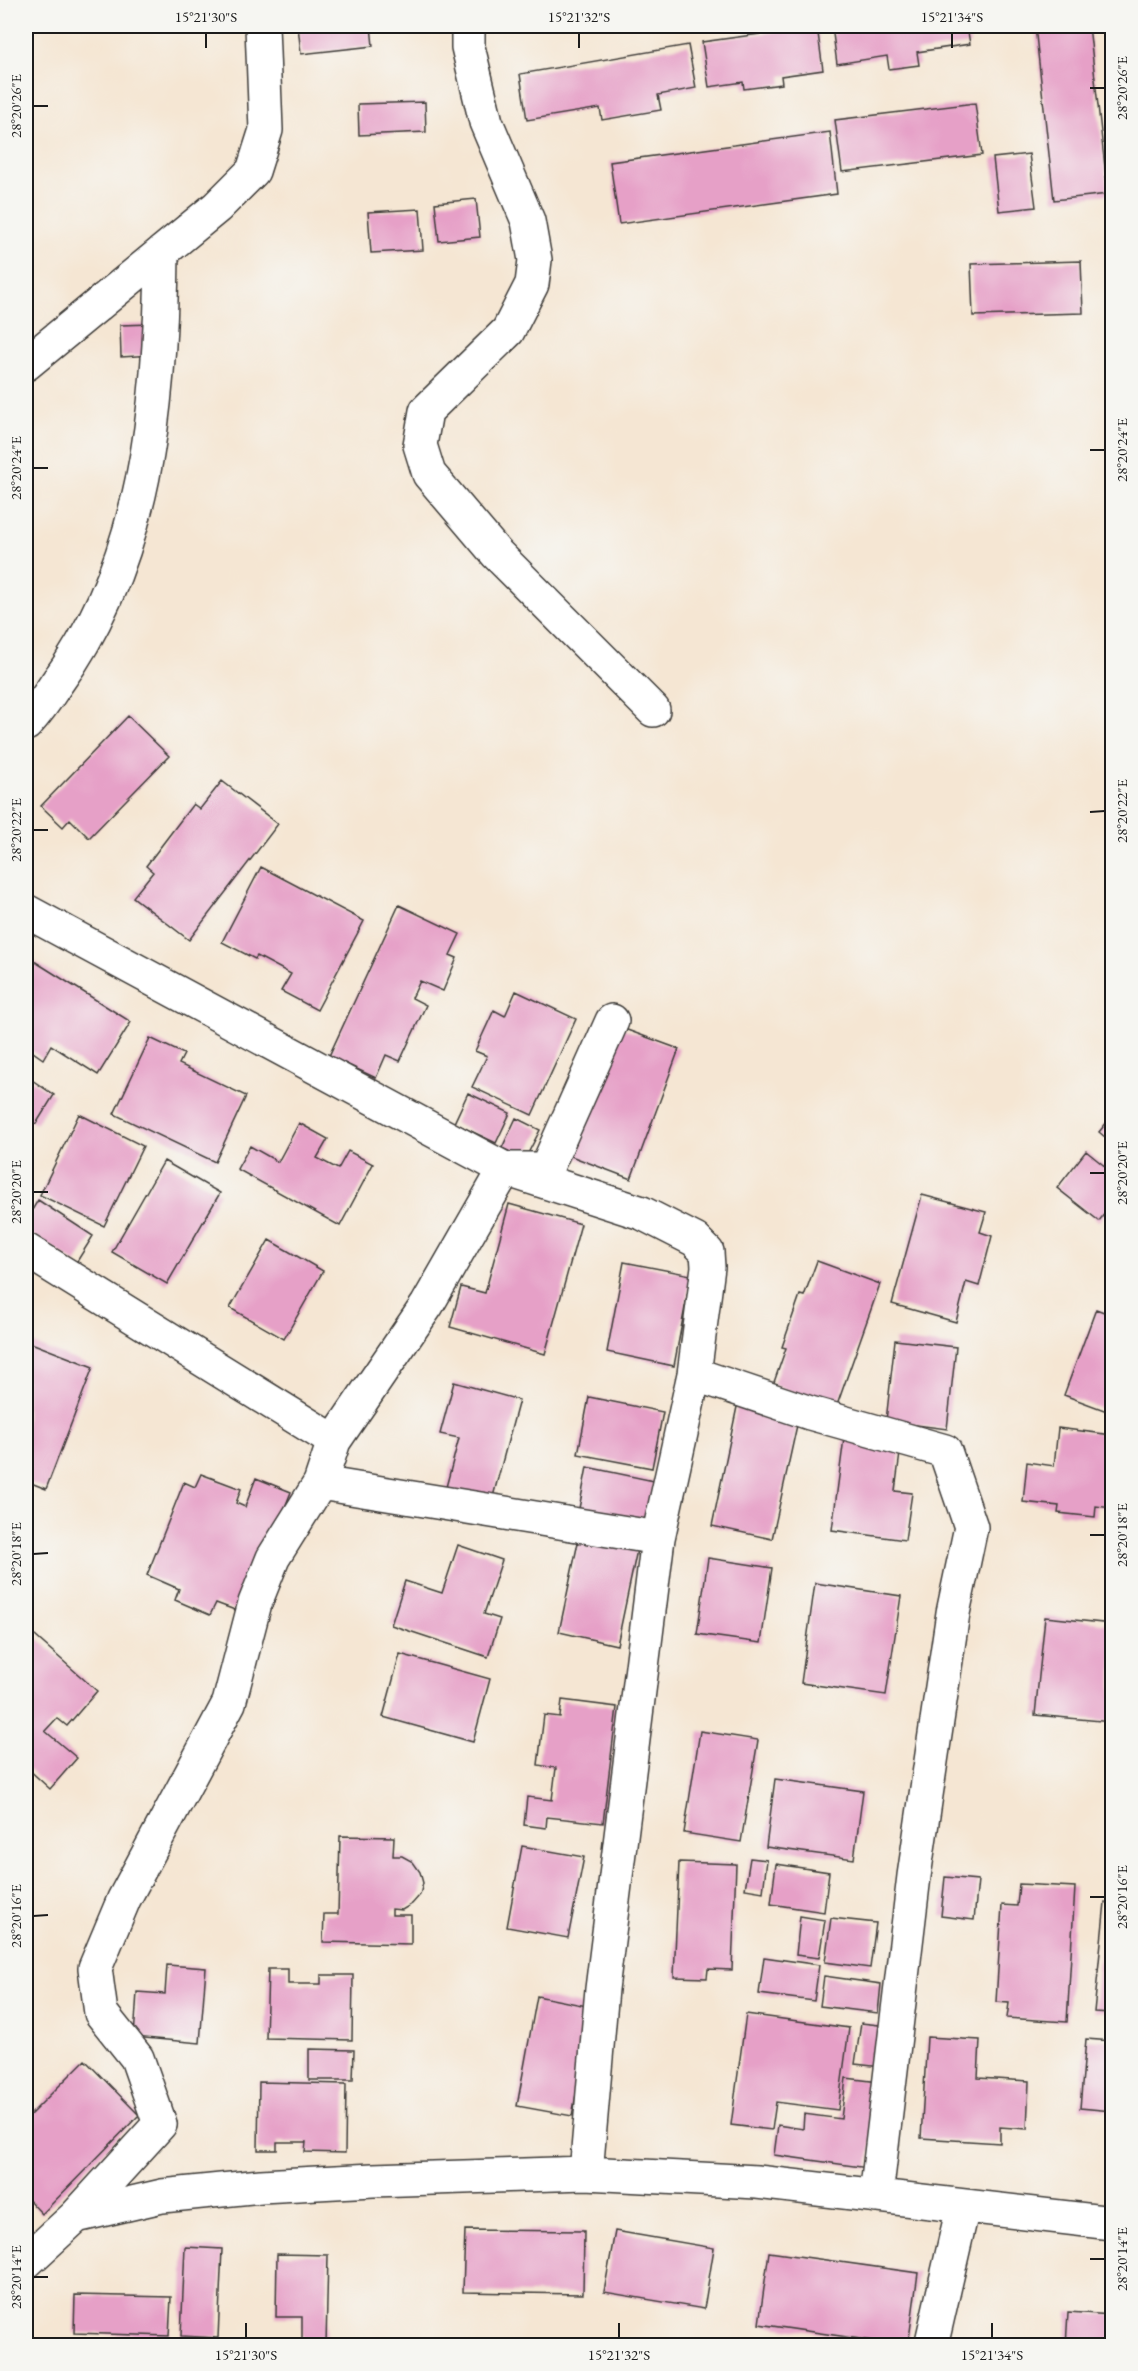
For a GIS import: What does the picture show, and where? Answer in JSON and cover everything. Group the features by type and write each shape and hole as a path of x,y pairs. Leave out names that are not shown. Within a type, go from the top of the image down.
{"street":[{"path":"26,364 217,207 253,171 266,130 262,26"},
{"path":"468,26 468,47 486,122 528,221 535,260 532,284 507,331 426,411 420,445 429,474 497,554 653,710"},
{"path":"26,724 73,662 98,614 128,543 141,491 154,409 162,332 162,252"},
{"path":"26,911 505,1169 642,1213 694,1240 707,1252 709,1261 693,1374 658,1539 602,1989 586,2173"},
{"path":"505,1169 546,1169 612,1021"},
{"path":"26,2262 76,2216 160,2124 137,2058 101,2013 95,1968 124,1899 229,1703 255,1603 273,1558 320,1482 334,1441 427,1305 505,1169"},
{"path":"26,1250 334,1441"},
{"path":"693,1374 810,1413 945,1451 971,1527 953,1613 914,1876 876,2196"},
{"path":"320,1482 658,1539"},
{"path":"76,2216 162,2196 261,2186 586,2173 757,2181 1113,2223"},
{"path":"931,2346 963,2206"}],"building":[{"path":"298,26 371,26 373,46 301,54"},
{"path":"817,26 823,70 781,76 782,84 744,89 743,82 709,87 702,42"},
{"path":"832,26 967,26 970,44 917,52 919,65 889,69 887,56 837,64"},
{"path":"1035,26 1089,26 1108,194 1054,200"},
{"path":"688,45 696,88 658,95 661,110 602,120 600,108 527,120 520,74"},
{"path":"425,102 426,132 359,135 358,104"},
{"path":"975,103 982,155 842,172 835,120"},
{"path":"830,132 837,194 619,224 610,162"},
{"path":"1029,154 1036,207 999,211 993,158"},
{"path":"476,199 480,237 439,241 435,203"},
{"path":"420,209 423,250 371,253 368,212"},
{"path":"1081,261 1083,313 973,316 971,264"},
{"path":"152,324 153,355 121,357 120,325"},
{"path":"128,716 169,756 89,838 70,819 63,827 41,806"},
{"path":"222,781 278,824 189,940 133,897 153,872 146,866 193,804 200,809"},
{"path":"261,867 364,921 317,1010 281,991 291,974 257,956 255,959 222,942"},
{"path":"399,905 460,934 450,955 457,958 443,991 420,981 412,998 426,1005 400,1061 386,1055 376,1078 329,1056"},
{"path":"26,956 131,1022 98,1075 51,1045 43,1059 26,1047"},
{"path":"516,991 576,1019 532,1115 472,1087 487,1056 475,1051 494,1010 505,1016"},
{"path":"619,1027 679,1049 631,1179 571,1156"},
{"path":"150,1038 184,1054 179,1064 246,1096 215,1162 114,1114"},
{"path":"26,1076 54,1095 36,1124 29,1120 26,1126"},
{"path":"468,1093 510,1113 496,1143 454,1123"},
{"path":"79,1114 143,1146 104,1226 40,1195"},
{"path":"1112,1116 1112,1143 1099,1132"},
{"path":"516,1118 540,1130 525,1159 502,1148"},
{"path":"299,1123 328,1139 317,1158 338,1169 348,1151 373,1164 340,1226 237,1169 250,1146 278,1162"},
{"path":"1086,1151 1112,1172 1112,1204 1099,1221 1057,1188"},
{"path":"164,1161 220,1193 167,1284 112,1252"},
{"path":"922,1195 986,1212 980,1232 992,1236 979,1286 966,1282 956,1322 892,1304"},
{"path":"38,1200 93,1236 76,1263 26,1231 26,1220"},
{"path":"509,1204 581,1224 545,1354 450,1327 461,1287 485,1293"},
{"path":"269,1240 323,1271 284,1339 230,1308"},
{"path":"817,1261 880,1284 836,1408 773,1385 786,1348 782,1347 800,1295 804,1296"},
{"path":"624,1262 691,1275 674,1366 607,1352"},
{"path":"1096,1309 1112,1315 1112,1413 1064,1395"},
{"path":"895,1340 956,1347 947,1429 886,1421"},
{"path":"26,1341 93,1367 46,1489 26,1481"},
{"path":"454,1382 519,1400 491,1504 445,1491 459,1438 440,1434"},
{"path":"589,1397 663,1412 652,1468 578,1454"},
{"path":"738,1402 799,1416 772,1539 712,1526"},
{"path":"1058,1428 1112,1435 1112,1508 1096,1506 1095,1517 1058,1513 1059,1506 1023,1502 1027,1462 1054,1466"},
{"path":"844,1438 901,1446 895,1491 912,1493 905,1540 832,1530"},
{"path":"587,1467 654,1481 645,1532 577,1519"},
{"path":"201,1474 241,1489 236,1503 245,1507 256,1478 291,1492 243,1613 216,1603 210,1615 175,1600 179,1589 147,1575 184,1482 195,1487"},
{"path":"580,1533 638,1545 617,1645 559,1632"},
{"path":"458,1545 502,1560 484,1614 500,1619 488,1657 391,1625 405,1581 442,1593"},
{"path":"708,1558 772,1568 761,1643 697,1634"},
{"path":"815,1583 901,1596 886,1695 801,1683"},
{"path":"1045,1617 1112,1624 1112,1722 1035,1715"},
{"path":"26,1628 97,1691 67,1726 57,1718 45,1731 77,1758 50,1789 26,1767"},
{"path":"400,1654 490,1679 473,1742 383,1717"},
{"path":"562,1700 617,1707 603,1823 547,1817 546,1828 524,1825 527,1797 552,1800 556,1768 538,1765 544,1715 560,1717"},
{"path":"700,1731 758,1740 741,1842 684,1833"},
{"path":"775,1779 863,1791 854,1859 766,1847"},
{"path":"340,1836 394,1837 393,1856 402,1856 413,1862 420,1872 423,1883 420,1895 402,1910 392,1909 392,1915 411,1915 411,1944 323,1942 324,1914 338,1914"},
{"path":"522,1846 584,1857 568,1938 507,1927"},
{"path":"750,1858 767,1860 763,1892 745,1889"},
{"path":"679,1862 736,1864 732,1970 708,1969 707,1978 674,1977"},
{"path":"776,1864 829,1872 824,1912 771,1904"},
{"path":"945,1877 978,1880 974,1920 941,1916"},
{"path":"1019,1884 1075,1887 1067,2022 1007,2018 1009,2003 996,2002 1002,1905 1017,1906"},
{"path":"1105,1902 1112,1903 1112,2013 1094,2012"},
{"path":"800,1916 825,1920 819,1958 796,1955"},
{"path":"831,1918 876,1923 870,1968 825,1962"},
{"path":"764,1957 819,1965 814,2001 759,1994"},
{"path":"167,1965 206,1968 200,2043 134,2037 137,1992 165,1994"},
{"path":"268,1969 288,1969 288,1984 321,1984 321,1975 353,1975 352,2040 266,2038"},
{"path":"824,1976 881,1984 878,2013 820,2006"},
{"path":"537,1996 592,2007 572,2116 517,2106"},
{"path":"746,2014 849,2028 838,2110 776,2102 772,2130 731,2125"},
{"path":"861,2023 888,2026 882,2067 855,2064"},
{"path":"927,2037 980,2040 978,2078 1029,2081 1027,2129 1000,2127 1000,2143 921,2138"},
{"path":"1086,2039 1112,2041 1112,2111 1080,2108"},
{"path":"309,2049 354,2050 353,2080 309,2080"},
{"path":"85,2060 139,2115 42,2214 26,2197 26,2119"},
{"path":"846,2078 879,2082 868,2168 774,2155 778,2125 803,2129 804,2114 841,2119"},
{"path":"259,2082 346,2084 345,2153 305,2152 306,2142 277,2142 277,2150 258,2150"},
{"path":"465,2230 584,2231 583,2294 463,2292"},
{"path":"615,2231 714,2248 704,2309 604,2292"},
{"path":"185,2247 222,2249 218,2338 181,2336"},
{"path":"769,2252 918,2273 908,2346 759,2324"},
{"path":"277,2254 328,2255 326,2346 302,2346 302,2317 276,2317"},
{"path":"75,2295 171,2297 169,2336 74,2333"},
{"path":"1068,2312 1112,2315 1112,2346 1066,2346"}]}
